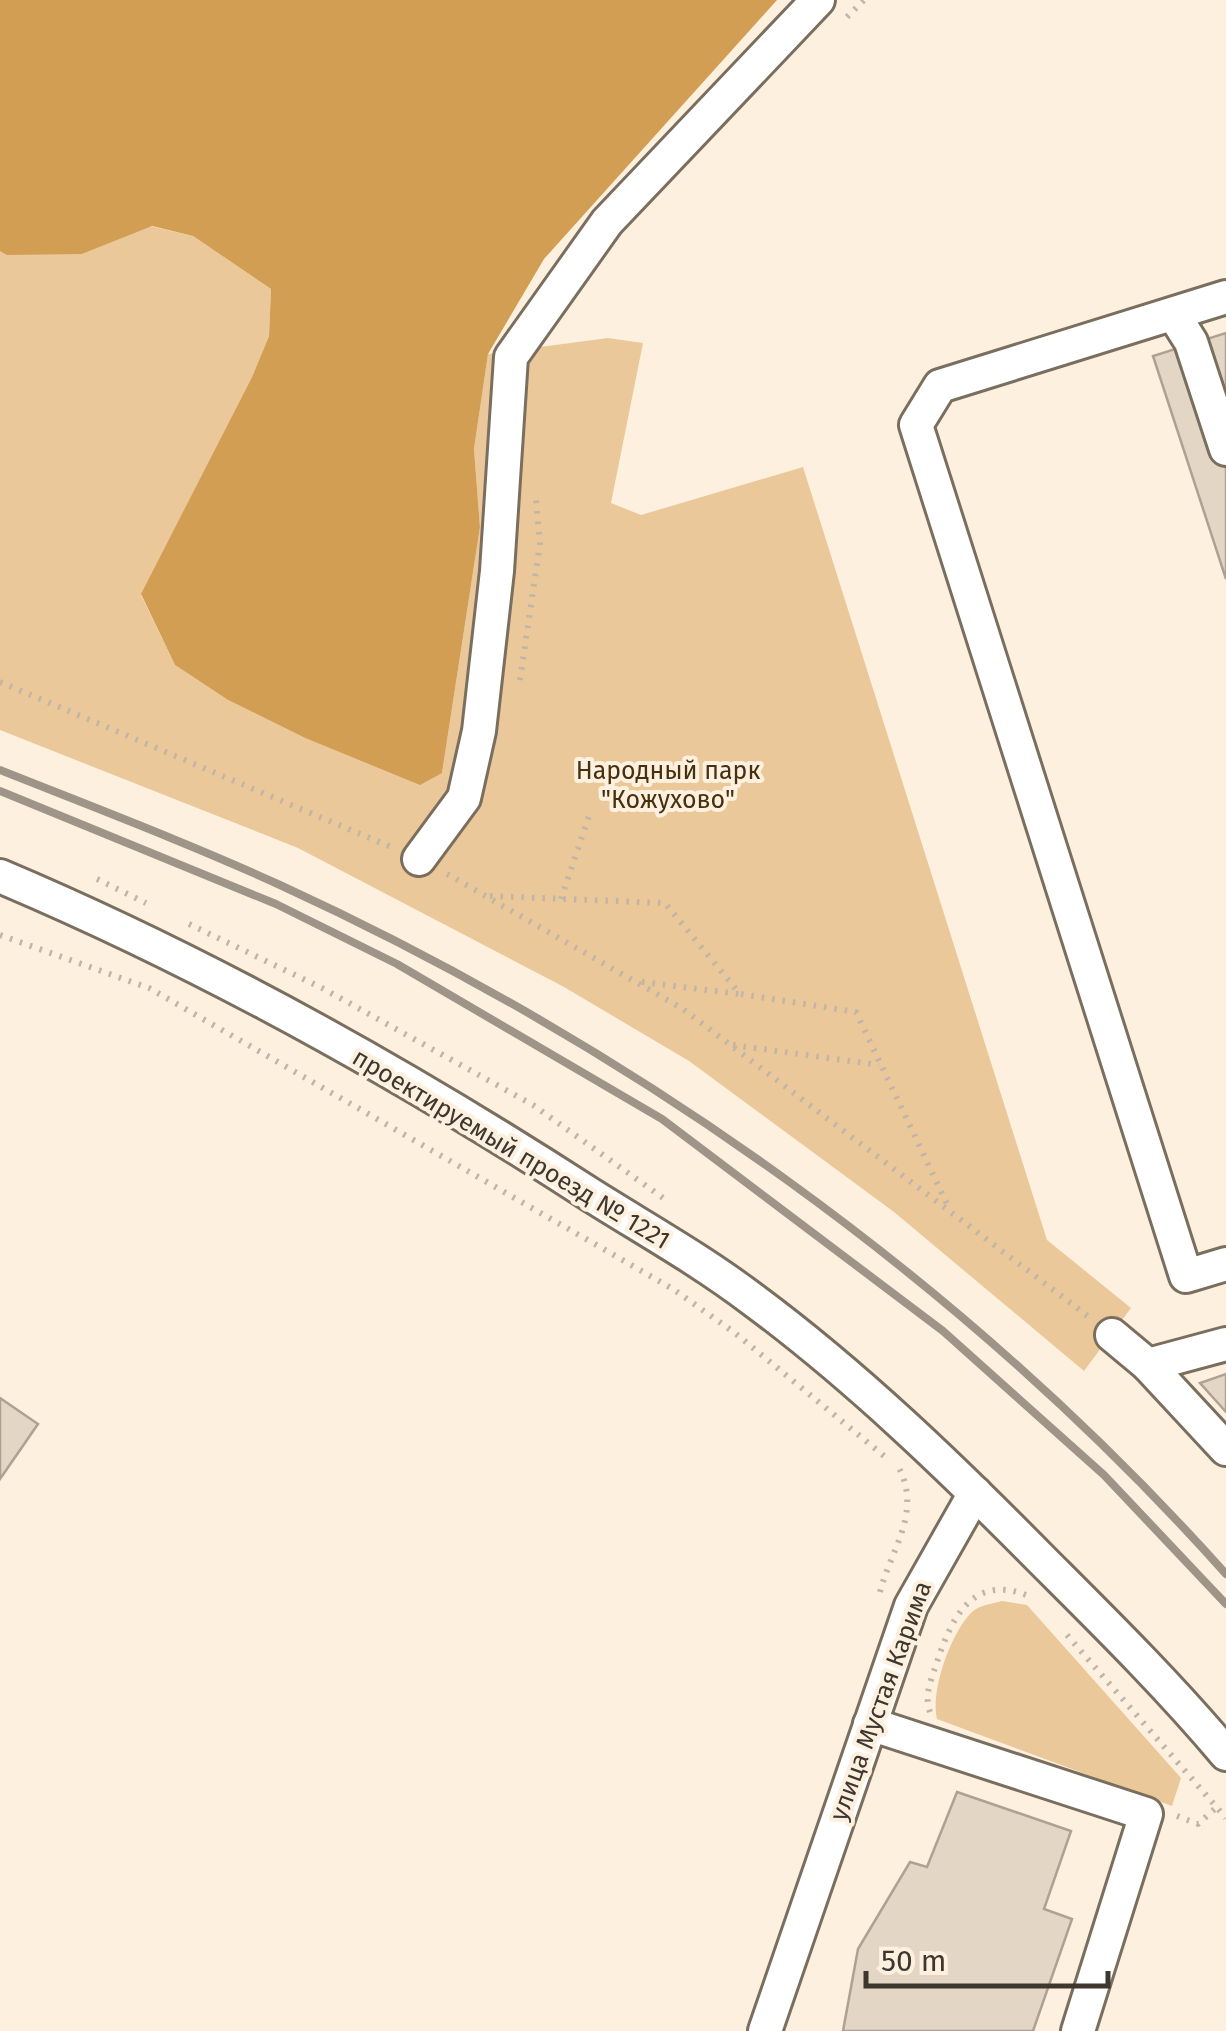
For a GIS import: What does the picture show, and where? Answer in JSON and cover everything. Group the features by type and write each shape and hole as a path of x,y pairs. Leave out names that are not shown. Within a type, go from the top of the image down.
{"street":[{"path":"419,859 464,798 479,731 497,572 511,356 607,222 827,14"},
{"path":"1226,297 940,386 916,425 1186,1276 1226,1264"},
{"path":"1174,315 1191,342 1226,449"},
{"name":"проектируемый проезд № 1221","path":"0,876 191,964 514,1145 752,1298 902,1424 976,1493"},
{"path":"1112,1335 1148,1365 1226,1449"},
{"path":"1148,1365 1226,1344"},
{"path":"976,1493 1176,1694 1226,1754"},
{"name":"улица Мустая Карима","path":"764,2031 911,1606 976,1493"},
{"path":"870,1724 1146,1814 1156,1826 1078,2031"}],"path":[{"path":"827,14 864,0"},
{"path":"517,689 540,543 535,485"},
{"path":"0,682 419,859 636,981 731,1045 1112,1335"},
{"path":"561,899 590,816"},
{"path":"488,896 664,903 740,994"},
{"path":"0,935 149,988 672,1290 735,1333 899,1468 910,1491 902,1531 880,1592 950,1623"},
{"path":"636,981 856,1012 949,1209"},
{"path":"731,1045 880,1065"},
{"path":"933,1720 928,1690 950,1623 960,1608 997,1591 1016,1590 1035,1599"},
{"path":"1061,1628 1226,1818"},
{"path":"1156,1826 1198,1824 1218,1806"}],"green space":[{"name":"Народный парк \"Кожухово\"","path":"150,226 193,236 271,289 269,336 252,377 141,595 175,665 228,700 303,737 442,773 480,527 474,449 488,354 608,338 643,343 611,503 641,515 803,467 1047,1240 1131,1308 1084,1371 894,1212 689,1061 564,987 298,848 0,730 0,251 82,254"},
{"path":"1002,1601 1027,1605 1181,1778 1172,1806 937,1719 939,1678 957,1633 975,1610"}],"shaded area":[{"path":"0,0 777,0 544,259 488,354 474,449 480,527 442,773 420,785 303,737 228,700 175,665 141,594 252,377 269,336 271,289 193,236 152,226 82,254 7,255 0,251"}],"building":[{"path":"1226,333 1226,579 1153,356"},
{"path":"1226,1374 1226,1412 1200,1383"},
{"path":"0,1398 38,1424 0,1479"},
{"path":"957,1792 1071,1831 1044,1909 1072,1919 1033,2031 843,2031 858,1949 910,1862 927,1867"}],"railway":[{"path":"0,770 280,885 412,949 541,1020 667,1098 788,1181 906,1271 1018,1366 1125,1467 1226,1574"},
{"path":"0,791 276,904 397,964 662,1119 943,1331 1104,1475 1226,1604"}]}
